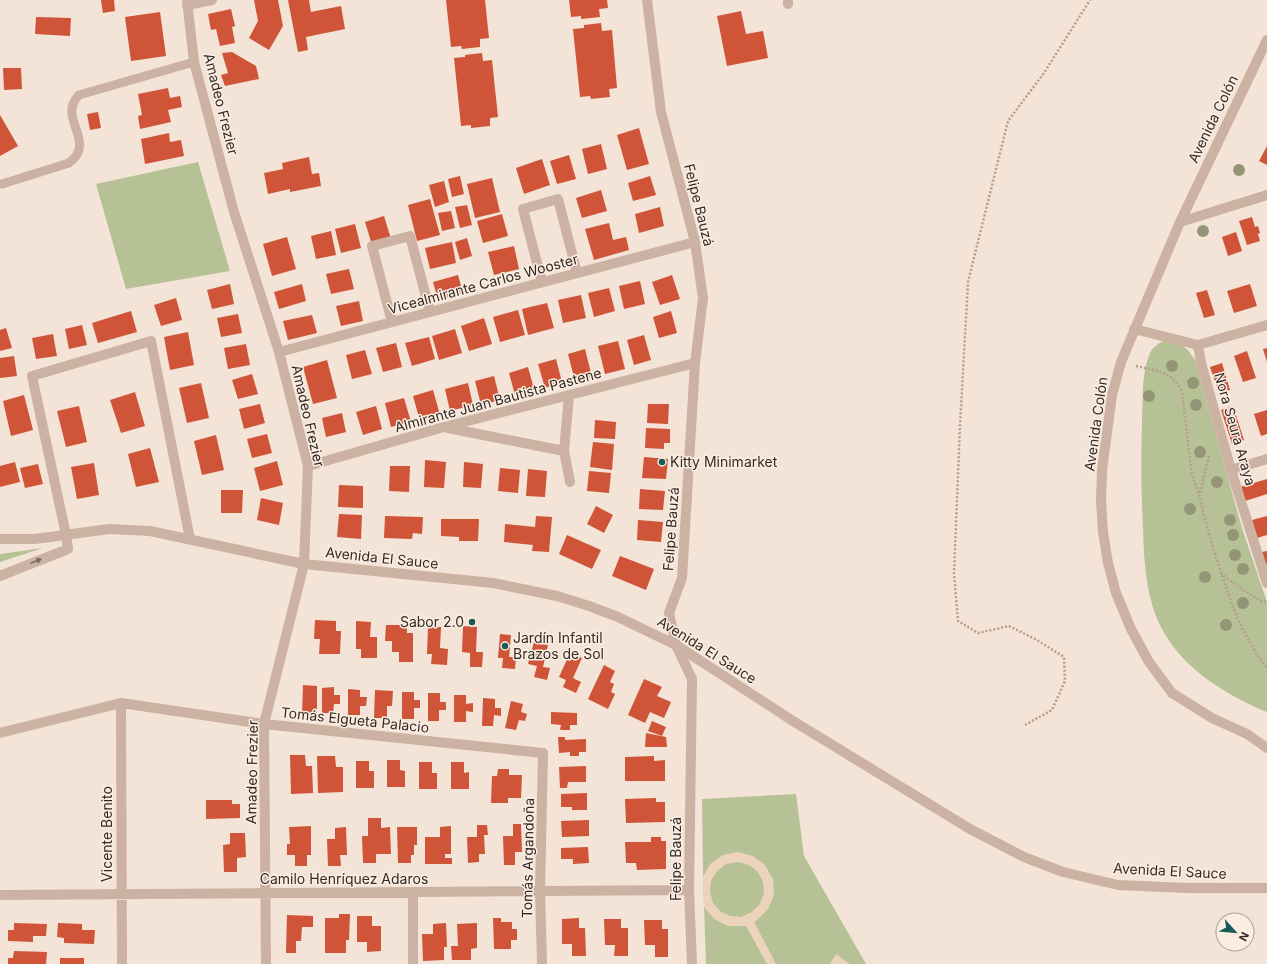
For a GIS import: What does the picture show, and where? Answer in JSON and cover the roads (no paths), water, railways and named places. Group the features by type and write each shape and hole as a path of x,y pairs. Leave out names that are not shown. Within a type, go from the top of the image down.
{"street":[{"path":"187,3 212,0"},
{"name":"Felipe Bauzá","path":"647,0 661,112 695,242 703,298 695,363 682,578 669,613 676,645 692,679 688,890 692,964"},
{"name":"Amadeo Frezier","path":"187,3 194,62 234,212 279,352 308,466 304,564 264,724 266,964"},
{"name":"Avenida Colón","path":"1267,40 1262,58 1180,222 1121,362 1112,395 1102,470 1101,501 1103,532 1108,563 1116,593 1123,611 1143,651 1172,693 1212,718 1247,734 1267,748"},
{"path":"1180,222 1267,195"},
{"path":"542,282 523,209 558,200 577,273"},
{"path":"392,322 372,246 410,236 430,312"},
{"name":"Vicealmirante Carlos Wooster","path":"279,352 695,242"},
{"path":"1134,329 1198,345 1267,325"},
{"path":"0,576 68,549 32,376 151,341 190,539"},
{"name":"Nora Seura Araya","path":"1198,345 1201,363 1231,470 1267,583"},
{"name":"Almirante Juan Bautista Pastene","path":"308,466 444,427 695,363"},
{"path":"569,395 564,451 570,482"},
{"path":"444,427 564,451"},
{"path":"1231,470 1267,459"},
{"name":"Avenida El Sauce","path":"0,539 35,539 109,529 150,531 304,564 493,583 557,596 626,620 676,645 794,721 970,829 1024,856 1063,872 1118,884 1187,888 1267,888"},
{"name":"Tomás Elgueta Palacio","path":"0,732 121,704 264,724 543,753"},
{"name":"Vicente Benito","path":"121,704 122,964"},
{"name":"Tomás Argandoña","path":"542,964 540,891 543,753"},
{"name":"Camilo Henríquez Adaros","path":"0,895 688,890"},
{"path":"413,892 413,964"}],"lane":[{"path":"2,184 69,163 76,158 80,145 71,110 72,104 79,95 194,62"}],"place":[{"name":"Kitty Minimarket","path":"662,462"},
{"name":"Sabor 2.0","path":"472,622"},
{"name":"Jardín Infantil Brazos de Sol","path":"505,646"}]}
